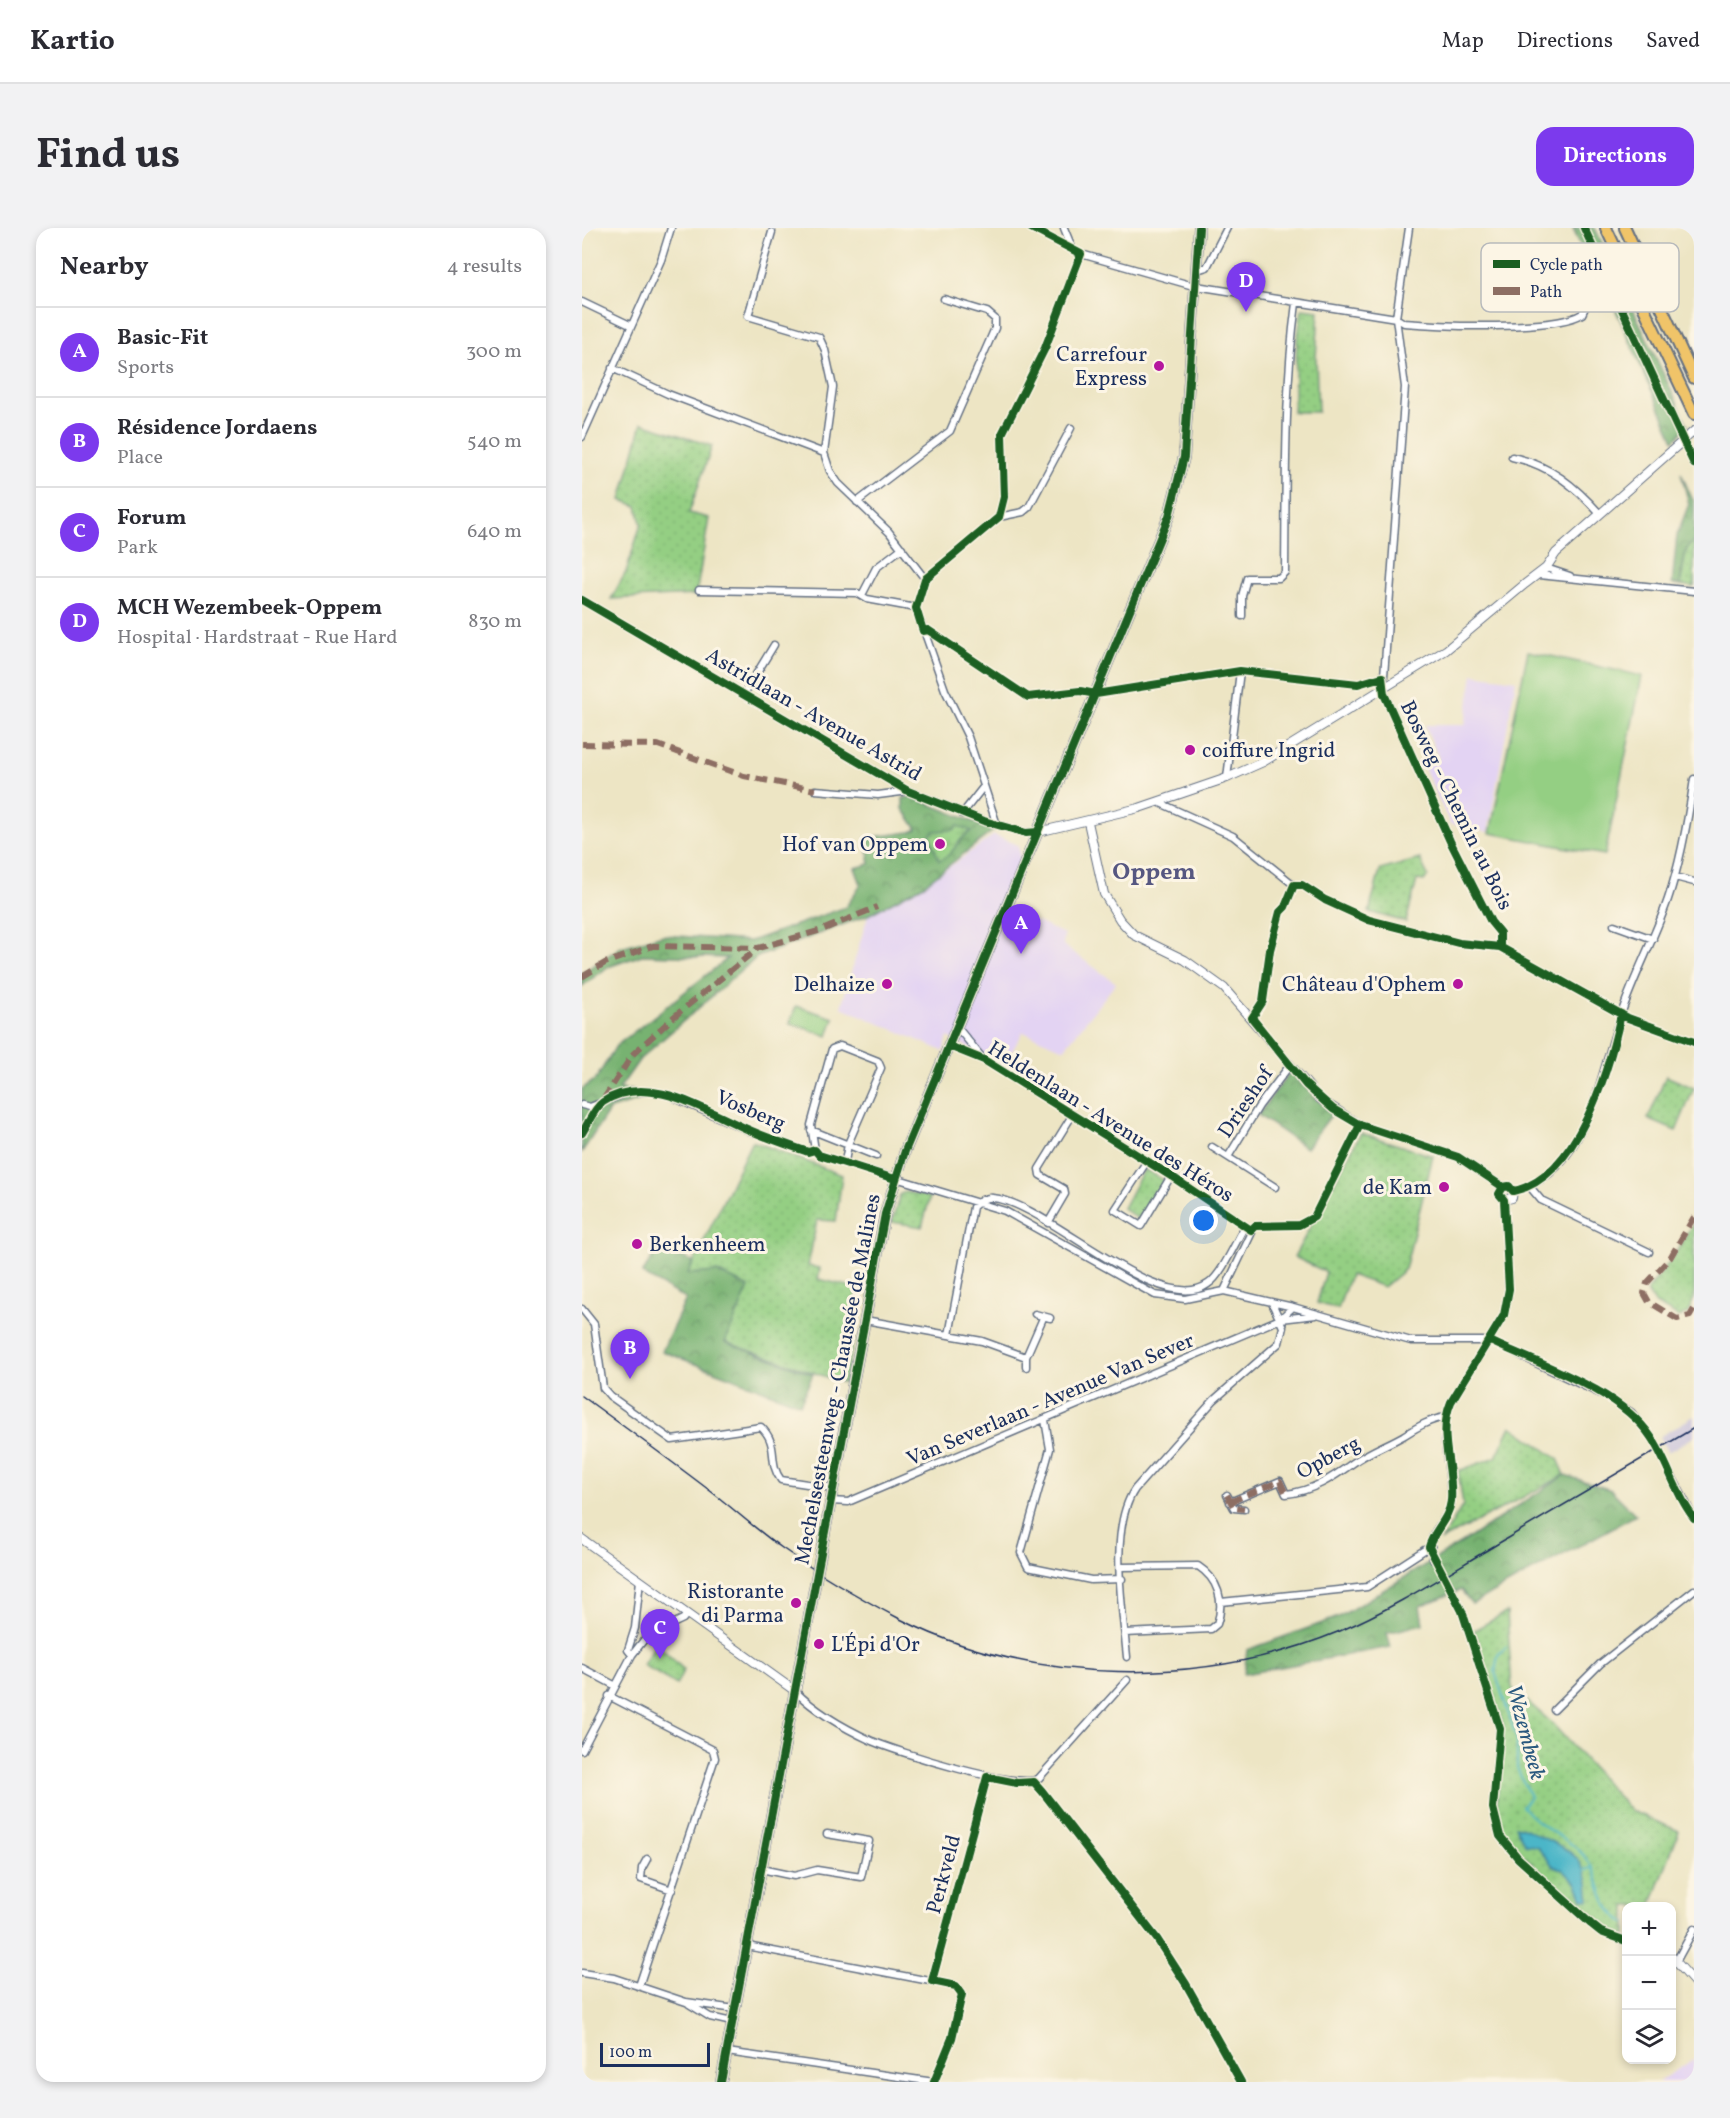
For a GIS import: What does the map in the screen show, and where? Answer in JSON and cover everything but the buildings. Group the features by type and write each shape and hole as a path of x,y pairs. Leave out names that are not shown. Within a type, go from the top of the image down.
{"highway":[{"path":"1606,228 1613,243"},
{"path":"1625,228 1632,243"},
{"path":"1646,312 1694,414"},
{"path":"1664,312 1694,378"}],"main road":[{"name":"Mechelsesteenweg - Chaussée de Malines","path":"721,2082 885,1214 895,1179 1174,500 1185,448 1199,228"}],"street":[{"path":"582,437 630,325 661,260 672,228"},
{"path":"1031,228 1081,254 1196,286 1396,318 1404,323 1522,324 1579,316 1582,312"},
{"path":"1064,228 1073,251"},
{"path":"1197,270 1206,268 1227,228"},
{"name":"Bosweg - Chemin au Bois","path":"1409,228 1396,318 1405,387 1382,677 1383,690 1455,851 1491,922 1500,933 1500,947"},
{"path":"772,232 748,316 819,337 825,350 833,387 824,453 838,483 902,548 925,579"},
{"path":"999,517 1004,497 1002,434 1045,348 1081,254"},
{"path":"857,502 950,431 995,328 995,319 987,312 944,299"},
{"path":"582,302 630,325"},
{"path":"1242,616 1242,596 1246,578 1279,578 1284,572 1287,414 1290,347 1296,303"},
{"path":"612,368 685,401 824,453"},
{"path":"997,825 968,737 945,690 916,608 925,579 999,517 1023,512 1029,507 1071,428"},
{"name":"Astridlaan - Avenue Astrid","path":"582,600 909,791 962,814 1026,833 1038,832 1088,822 1158,802 1227,778 1263,762 1383,690 1446,650 1539,575 1556,553 1694,431"},
{"path":"1512,457 1531,461 1563,477 1600,514"},
{"path":"862,595 876,568 902,548"},
{"path":"1546,568 1574,577"},
{"path":"1539,575 1694,591"},
{"path":"699,590 862,595 867,599 916,608"},
{"path":"744,694 774,645"},
{"path":"1161,683 1240,671 1227,778"},
{"path":"1262,673 1358,684 1382,677"},
{"path":"1514,1191 1530,1187 1557,1166 1582,1130 1596,1096 1621,1014 1653,939 1675,877 1694,780"},
{"path":"962,814 984,786"},
{"path":"815,790 878,795 909,791"},
{"path":"1158,802 1233,836 1294,885 1302,885 1325,900 1369,920 1459,943 1500,947 1621,1014 1694,1042"},
{"path":"1088,822 1104,894 1120,920 1134,935 1166,949 1212,978 1252,1018 1326,1105 1360,1125 1458,1157 1503,1187 1509,1186 1514,1191"},
{"path":"1675,877 1694,882"},
{"path":"1252,1018 1263,1001 1270,950 1280,912 1285,907 1294,885"},
{"path":"1614,924 1653,939"},
{"name":"Heldenlaan - Avenue des Héros","path":"957,1027 984,1060"},
{"path":"815,1150 811,1130 832,1049 840,1046 878,1061 881,1068 848,1144 845,1162"},
{"name":"Heldenlaan - Avenue des Héros","path":"949,1046 984,1060 1171,1176 1248,1228"},
{"name":"Drieshof","path":"1228,1157 1259,1106 1290,1065"},
{"name":"Vosberg","path":"582,1105 590,1107 629,1092 655,1092 808,1152 815,1150 819,1155 1014,1215 1150,1294 1185,1299 1224,1291 1293,1306"},
{"path":"1048,1223 1065,1194 1064,1189 1040,1174 1039,1169 1072,1114"},
{"path":"1224,1291 1248,1228 1299,1225 1314,1218 1360,1125"},
{"path":"811,1130 876,1156"},
{"name":"Drieshof","path":"1212,1147 1275,1187"},
{"path":"1147,1161 1115,1210 1141,1226 1171,1176"},
{"path":"1221,1602 1367,1587 1429,1547 1451,1503 1444,1432 1446,1417 1451,1402 1504,1315 1509,1289 1504,1200 1499,1194 1503,1187"},
{"path":"1530,1187 1541,1200 1649,1252"},
{"path":"1504,1200 1512,1198 1514,1191"},
{"name":"Vosberg","path":"977,1203 995,1198 1048,1223 1118,1265 1154,1283 1182,1290 1204,1287 1214,1279 1248,1228"},
{"path":"949,1335 973,1208 977,1203"},
{"path":"1127,1657 1121,1567 1122,1520 1131,1495 1220,1395 1279,1343 1284,1331 1272,1303"},
{"name":"Van Severlaan - Avenue Van Sever","path":"1280,1319 1293,1306 1411,1341 1490,1341"},
{"path":"582,1309 594,1324 603,1388 642,1419 672,1440 761,1427 771,1436 775,1473 780,1480 833,1488"},
{"path":"1301,1317 1302,1309"},
{"path":"1026,1367 1026,1356 1047,1318 1035,1314"},
{"name":"Van Severlaan - Avenue Van Sever","path":"831,1501 849,1502 1280,1319 1318,1315"},
{"path":"865,1320 982,1341 1026,1356"},
{"path":"1490,1341 1609,1398 1630,1412 1641,1422 1666,1460 1678,1491 1694,1518"},
{"name":"Opberg","path":"1230,1502 1280,1481 1286,1494 1303,1492 1339,1475 1353,1463 1409,1432 1436,1418 1446,1417"},
{"path":"1045,1420 1050,1449 1021,1553 1023,1562 1028,1567 1082,1579 1122,1579"},
{"path":"1227,1495 1234,1508 1244,1509"},
{"path":"582,1539 795,1691 808,1703 874,1742 987,1776 1017,1783 1034,1782 1122,1689 1126,1680"},
{"path":"1429,1547 1434,1560"},
{"path":"1121,1567 1198,1566 1217,1587 1221,1602 1217,1624 1211,1629 1125,1633"},
{"path":"632,1655 628,1650 635,1628 640,1580"},
{"path":"1448,1583 1462,1611 1500,1729 1493,1809 1500,1836 1518,1857 1591,1924 1601,1932 1622,1940"},
{"path":"1554,1710 1600,1664 1694,1590"},
{"path":"582,1750 614,1685 632,1655 647,1636 683,1619 687,1614"},
{"path":"582,1668 614,1685"},
{"path":"609,1696 713,1750 715,1758 639,1986"},
{"name":"Perkveld","path":"932,1980 987,1776"},
{"path":"761,1869 794,1876 817,1870 861,1877 869,1841 827,1834"},
{"path":"647,1859 642,1868 641,1880 672,1890"},
{"path":"1676,1956 1694,1929"},
{"path":"747,1946 956,1986"},
{"path":"1676,1961 1694,1982"},
{"path":"582,1973 614,1978 686,2002 735,2009"},
{"path":"686,2002 710,2017 732,2022"},
{"path":"727,2052 934,2081"}],"shaded area":[{"path":"1473,674 1516,680 1488,832 1450,824 1424,767 1439,759 1425,725 1465,725"},
{"path":"994,835 1017,845 1019,849 1020,861 1003,907 1064,934 1063,945 1116,983 1064,1049 1023,1032 1004,1065 948,1037 943,1051 841,1007 868,915 924,885"},
{"path":"1694,1416 1694,1437 1668,1452 1659,1437"},
{"path":"1694,2059 1694,2082 1658,2082"}],"green space":[{"path":"1573,228 1595,228 1602,243 1580,243"},
{"path":"1302,309 1319,311 1316,358 1318,412 1293,412 1297,342"},
{"path":"1617,312 1634,312 1688,426 1674,440"},
{"path":"642,423 712,446 689,513 709,518 696,595 611,599 626,572 641,524 637,506 621,500"},
{"path":"1681,473 1694,503 1694,540 1686,550 1680,585 1672,584 1677,535 1689,504"},
{"path":"1694,540 1694,587 1680,585 1686,550"},
{"path":"1528,651 1642,676 1605,855 1490,833"},
{"path":"912,797 994,830 924,885 868,915 757,957 640,1059 619,1089 635,1091 637,1101 610,1109 582,1152 582,1089 596,1079 616,1046 728,958 642,955 608,967 582,986 582,973 621,947 663,935 751,941 846,907 861,884 855,868 870,864 866,838 917,829 903,809 903,798"},
{"path":"957,826 972,831 949,855 939,860 930,835 934,831 954,830"},
{"path":"1420,859 1428,876 1424,881 1417,880 1406,922 1369,912 1380,870"},
{"path":"796,1006 834,1018 828,1036 790,1023"},
{"path":"1290,1072 1332,1114 1306,1148 1258,1115"},
{"path":"1666,1076 1694,1088 1676,1131 1648,1119"},
{"path":"1361,1133 1433,1156 1405,1269 1384,1287 1350,1275 1338,1309 1317,1303 1326,1272 1294,1257"},
{"path":"752,1141 842,1175 836,1221 817,1220 808,1266 820,1268 818,1279 857,1288 853,1313 859,1315 844,1383 725,1342 688,1274"},
{"path":"1144,1169 1165,1181 1139,1220 1123,1208"},
{"path":"906,1192 930,1197 922,1227 892,1222 900,1194"},
{"path":"1694,1222 1694,1298 1688,1313 1679,1317 1654,1303 1647,1291 1674,1256"},
{"path":"660,1245 693,1262 688,1274 717,1272 749,1287 725,1342 813,1374 800,1404 662,1351 686,1299 642,1274"},
{"path":"1511,1426 1558,1459 1565,1475 1442,1540 1463,1505 1458,1471 1496,1457"},
{"path":"1565,1475 1611,1490 1636,1515 1472,1604 1461,1590 1420,1606 1423,1624 1387,1633 1391,1647 1244,1674 1247,1650 1339,1617 1471,1537"},
{"path":"1507,1612 1512,1688 1551,1722 1631,1811 1679,1831 1652,1902 1622,1902 1622,1935 1604,1928 1520,1853 1502,1829 1496,1808 1503,1726 1474,1630"},
{"path":"656,1643 684,1670 676,1685 643,1665"}],"water":[{"path":"1515,1826 1562,1847 1577,1859 1586,1876 1589,1900 1583,1899 1577,1884 1562,1869 1553,1866 1538,1847 1525,1844"}],"waterway":[{"name":"Wezembeek","path":"1506,1647 1498,1655 1495,1672 1517,1740 1517,1768 1530,1797 1522,1806 1530,1815 1582,1853 1594,1871 1606,1903 1622,1920"},
{"path":"1584,1871 1591,1868"}],"tunnel":[{"path":"1434,1560 1448,1583"}],"tram line":[{"path":"582,1396 697,1481 782,1548 810,1567 900,1619 951,1641 1006,1657 1062,1667 1118,1672 1176,1670 1232,1663 1287,1650 1340,1631 1418,1591 1694,1428"}],"marked path":[{"path":"582,744 658,745 744,776 815,790"},
{"path":"582,977 605,963 653,946 758,948 822,930 877,907"},
{"path":"603,1100 633,1054 676,1015 758,948"},
{"path":"1694,1217 1670,1258 1647,1283 1644,1293 1649,1302 1677,1319 1690,1316 1694,1309"},
{"path":"1230,1502 1280,1481 1286,1494"},
{"path":"1227,1495 1234,1508 1244,1509"}],"cycle path":[{"path":"1031,228 1081,254 1045,348 1002,434 1004,497 999,517 925,579 916,608 923,631 928,630 1028,697 1080,691 1096,694 1240,671 1358,684 1382,677 1384,694 1450,841 1491,922 1500,933 1500,947"},
{"path":"721,2082 885,1214 905,1151 1169,516 1184,457 1199,228"},
{"path":"1584,228 1591,243"},
{"path":"1623,312 1694,464"},
{"path":"582,600 908,791 984,821 1026,833 1038,832"},
{"path":"1503,1187 1458,1157 1360,1125 1333,1109 1306,1085 1252,1018 1263,1001 1270,950 1280,912 1285,907 1294,885 1302,885 1325,900 1369,920 1459,943 1500,947 1628,1018 1694,1042"},
{"path":"1503,1187 1509,1186 1513,1191 1536,1182 1555,1166 1572,1144 1598,1091 1608,1064 1621,1014"},
{"path":"949,1046 984,1060 1171,1176 1251,1230 1255,1226 1299,1225 1314,1217 1360,1125"},
{"path":"582,1133 594,1112 603,1102 620,1094 639,1091 657,1093 695,1105 747,1129 808,1152 815,1150 819,1155 895,1179"},
{"path":"1503,1187 1499,1194 1504,1200 1509,1289 1504,1315 1451,1402 1447,1414 1446,1439 1451,1501 1447,1514 1429,1547 1462,1611 1500,1729 1493,1808 1500,1836 1518,1858 1591,1924 1601,1932 1622,1940"},
{"path":"1490,1341 1578,1380 1600,1392 1637,1420 1657,1447 1687,1509 1694,1518"},
{"path":"934,2082 952,2038 962,1994 956,1986 932,1981 987,1777 1017,1783 1034,1782 1042,1791 1157,1939 1186,1984 1241,2082"}],"place":[{"name":"MCH Wezembeek-Oppem","path":"1246,312"},
{"name":"Carrefour Express","path":"1159,366"},
{"name":"coiffure Ingrid","path":"1190,750"},
{"name":"Hof van Oppem","path":"940,844"},
{"name":"Basic-Fit","path":"1021,954"},
{"name":"Delhaize","path":"887,984"},
{"name":"Château d'Ophem","path":"1458,984"},
{"name":"de Kam","path":"1444,1187"},
{"name":"Berkenheem","path":"637,1244"},
{"name":"Résidence Jordaens","path":"630,1379"},
{"name":"Ristorante di Parma","path":"796,1603"},
{"name":"L'Épi d'Or","path":"819,1644"},
{"name":"Forum","path":"660,1659"}],"district":[{"name":"Oppem","path":"1154,871"}]}
